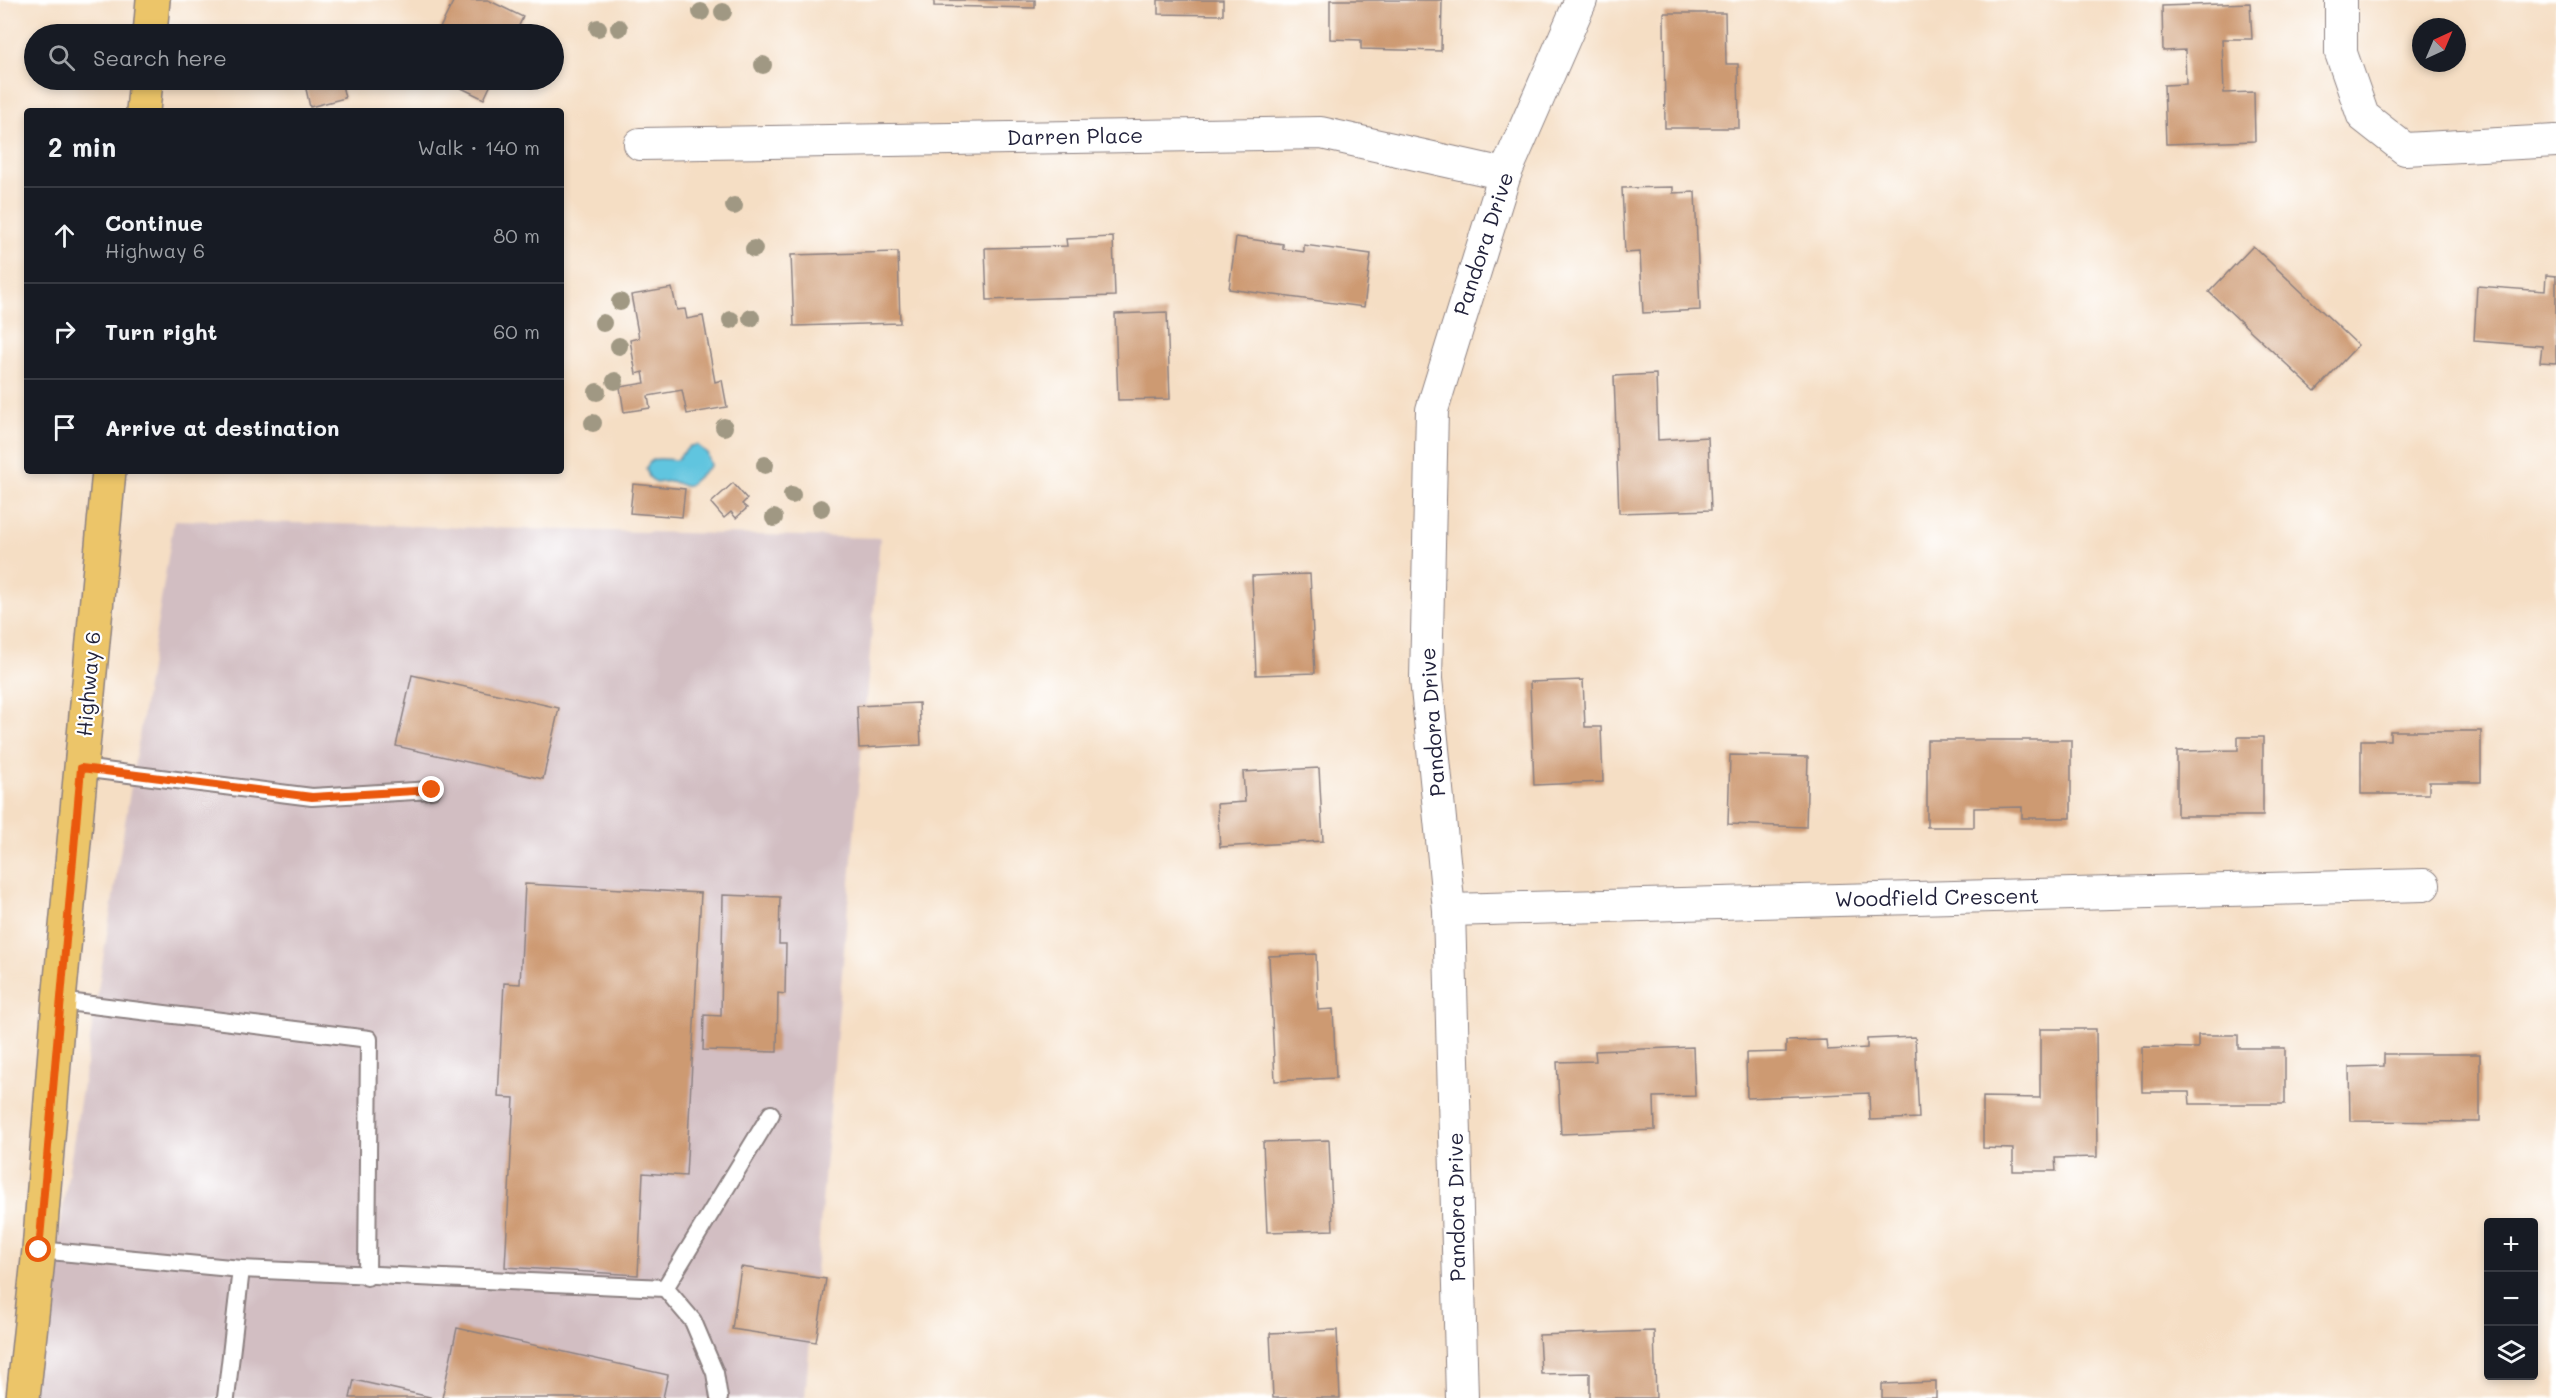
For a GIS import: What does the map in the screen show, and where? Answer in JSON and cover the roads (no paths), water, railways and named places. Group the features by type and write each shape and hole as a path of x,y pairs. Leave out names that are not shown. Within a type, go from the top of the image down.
{"main road":[{"path":"151,24 153,0"},
{"path":"143,108 145,90"},
{"name":"Highway 6","path":"23,1398 39,1250 59,1001 109,474"}],"street":[{"name":"Pandora Drive","path":"1462,1398 1449,910 1426,679 1432,410 1505,174 1581,0"},
{"path":"2341,0 2342,53 2363,116 2405,149 2556,141"},
{"name":"Darren Place","path":"640,144 1321,133 1505,174"},
{"name":"Woodfield Crescent","path":"1449,910 2424,885"}],"lane":[{"path":"81,768 312,797 432,790"},
{"path":"59,1001 369,1039 367,1277"},
{"path":"665,1288 771,1114"},
{"path":"39,1250 241,1269 367,1277 665,1288 693,1321 715,1373 719,1398"},
{"path":"226,1398 241,1269"}],"water":[{"path":"697,445 707,453 711,465 689,485 684,486 671,481 656,483 649,477 646,468 655,459 676,460 690,446"}]}
